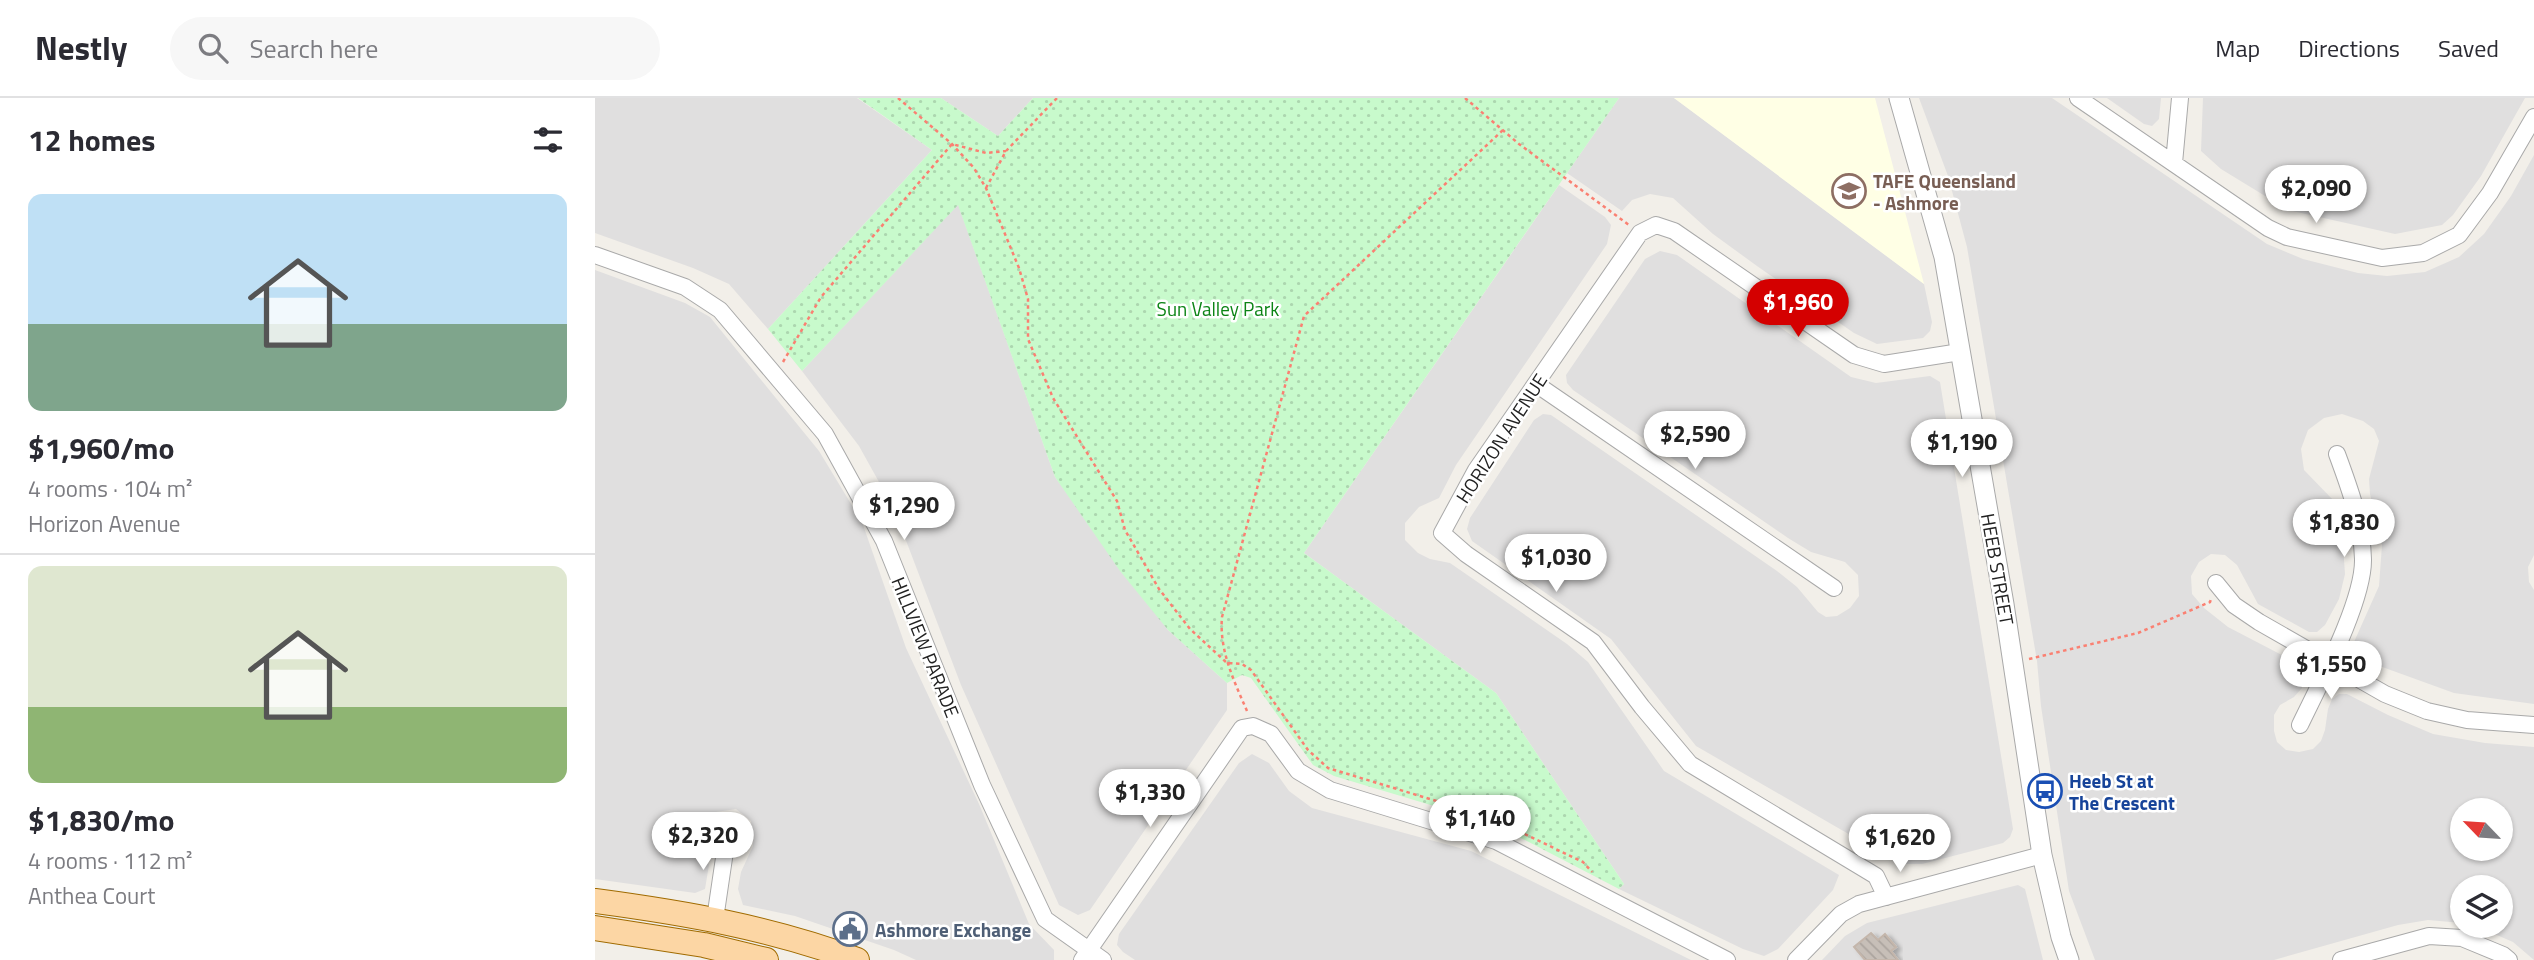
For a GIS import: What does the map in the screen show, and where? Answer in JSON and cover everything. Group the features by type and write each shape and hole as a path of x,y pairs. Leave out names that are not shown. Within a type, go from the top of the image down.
{"main road":[{"path":"595,901 715,919 789,936 857,960"},
{"path":"595,928 704,945 766,960"}],"street":[{"name":"HEEB STREET","path":"1899,98 1944,257 2013,663 2042,855 2069,960"},
{"path":"2078,98 2268,228 2287,237 2382,258 2423,253 2459,235 2490,193 2534,117"},
{"path":"2174,163 2180,98"},
{"path":"1640,233 1656,225 1674,231 1854,355 1884,364 1960,352"},
{"name":"HORIZON AVENUE","path":"1640,233 1476,470 1442,533 1466,554 1593,642 1690,764 1876,876 1886,897"},
{"name":"HILLVIEW PARADE","path":"595,255 685,288 720,310 825,434 884,541 982,785 1045,919 1085,955 1103,960"},
{"path":"1536,384 1834,588"},
{"path":"2300,725 2330,662 2359,586 2363,562 2358,516 2337,454"},
{"path":"2216,583 2242,611 2385,694 2427,711 2467,720 2534,725"},
{"path":"1085,955 1248,727 1271,734 1298,771 1330,790 1496,841 1727,960"},
{"path":"715,919 728,831"},
{"path":"1796,960 1841,914 1859,904 2042,855"},
{"path":"2341,960 2429,936 2462,938 2509,960"}],"path":[{"path":"898,98 951,144 974,168 986,188 1019,268 1028,299 1028,339 1053,398 1117,501 1125,530 1159,589 1190,629 1227,663 1242,664 1251,670 1308,750 1328,768 1502,821 1583,862 1597,883 1609,891 1606,898"},
{"path":"986,188 1006,151 1057,98"},
{"path":"1465,98 1557,173 1640,233"},
{"path":"1248,727 1220,635 1222,617 1304,316 1503,130"},
{"path":"951,144 986,153 1006,151"},
{"path":"773,372 781,365 790,345 821,297 951,144"},
{"path":"2013,663 2138,633 2210,602 2216,583"}],"shaded area":[{"path":"595,98 857,98 932,150 768,329 729,284 693,268 595,233"},
{"path":"941,98 1033,98 998,136"},
{"path":"1619,98 1674,98 1924,284 1932,322 1930,331 1923,338 1877,344 1854,333 1757,266 1713,234 1673,198 1650,194 1632,200 1622,211 1567,173"},
{"name":"TAFE Queensland - Ashmore","path":"1674,98 1875,98 1924,284"},
{"path":"1919,98 2052,98 2267,244 2303,259 2358,273 2387,276 2425,272 2459,257 2484,234 2511,196 2534,155 2534,555 2528,567 2529,582 2534,590 2534,704 2454,693 2374,664 2361,657 2355,649 2354,642 2379,586 2382,545 2369,479 2379,441 2374,429 2363,421 2342,414 2324,418 2308,430 2301,449 2304,470 2336,503 2342,531 2345,574 2339,599 2325,625 2317,632 2309,632 2258,604 2237,565 2225,555 2211,554 2199,562 2191,576 2192,594 2204,608 2228,627 2295,662 2302,669 2305,677 2302,688 2294,697 2280,705 2274,715 2277,742 2286,750 2299,752 2313,749 2321,741 2328,709 2332,699 2339,694 2347,694 2433,734 2485,743 2534,747 2534,960 2513,942 2504,938 2513,938 2513,875 2450,875 2450,922 2428,920 2398,925 2274,960 2095,960 2069,891 2041,706 2037,661 1967,247 1948,176"},
{"path":"2107,98 2161,98 2159,119 2152,126 2144,124"},
{"path":"2203,98 2525,98 2481,176 2453,215 2442,225 2395,234 2288,210 2221,169 2201,151"},
{"path":"1559,185 1605,217 1611,225 1607,244 1456,465 1439,498 1419,507 1405,523 1405,540 1418,553 1430,559 1450,563 1567,644 1588,662 1664,771 1839,875 1833,890 1778,949 1764,956 1743,949 1619,889 1624,884 1496,693 1304,553"},
{"path":"958,204 1055,477 1168,630 1227,683 1227,710 1090,910 1078,915 1059,905 961,685 894,509 859,446 802,371"},
{"path":"1660,251 1677,255 1851,377 1876,383 1930,376 1940,382 2013,829 2010,837 2003,843 1922,864 1904,864 1878,851 1696,746 1611,639 1472,541 1467,529 1470,518 1534,420 1543,414 1551,415 1777,571 1826,617 1837,616 1850,608 1859,596 1858,575 1845,562 1811,552 1788,538 1573,390 1567,383 1566,375 1645,259"},
{"path":"595,270 685,303 710,317 819,451 862,522 906,648 979,804 1029,924 1054,950 1054,960 916,960 795,916 743,905 738,889 741,872 753,846 751,821 736,809 716,812 703,827 700,845 709,865 705,889 695,893 595,879"},
{"path":"1252,754 1269,763 1289,791 1312,808 1471,851 1691,960 1135,960 1117,945 1119,934 1239,763"},
{"path":"2018,885 2025,889 2043,960 1822,960 1845,936 1867,923"}],"green space":[{"name":"Sun Valley Park","path":"858,98 941,98 998,136 1033,98 1619,98 1304,553 1496,693 1624,884 1619,889 1494,824 1334,776 1313,765 1251,678 1242,675 1227,683 1168,630 1120,571 1055,477 958,205 802,371 768,329 932,150"}],"building":[{"path":"1871,933 1878,940 1885,934 1896,947 1891,951 1898,960 1865,960 1854,947"}],"place":[{"name":"TAFE Queensland - Ashmore","path":"1849,191"},
{"name":"Heeb St at The Crescent","path":"2045,791"},
{"name":"Ashmore Exchange","path":"850,929"}]}
